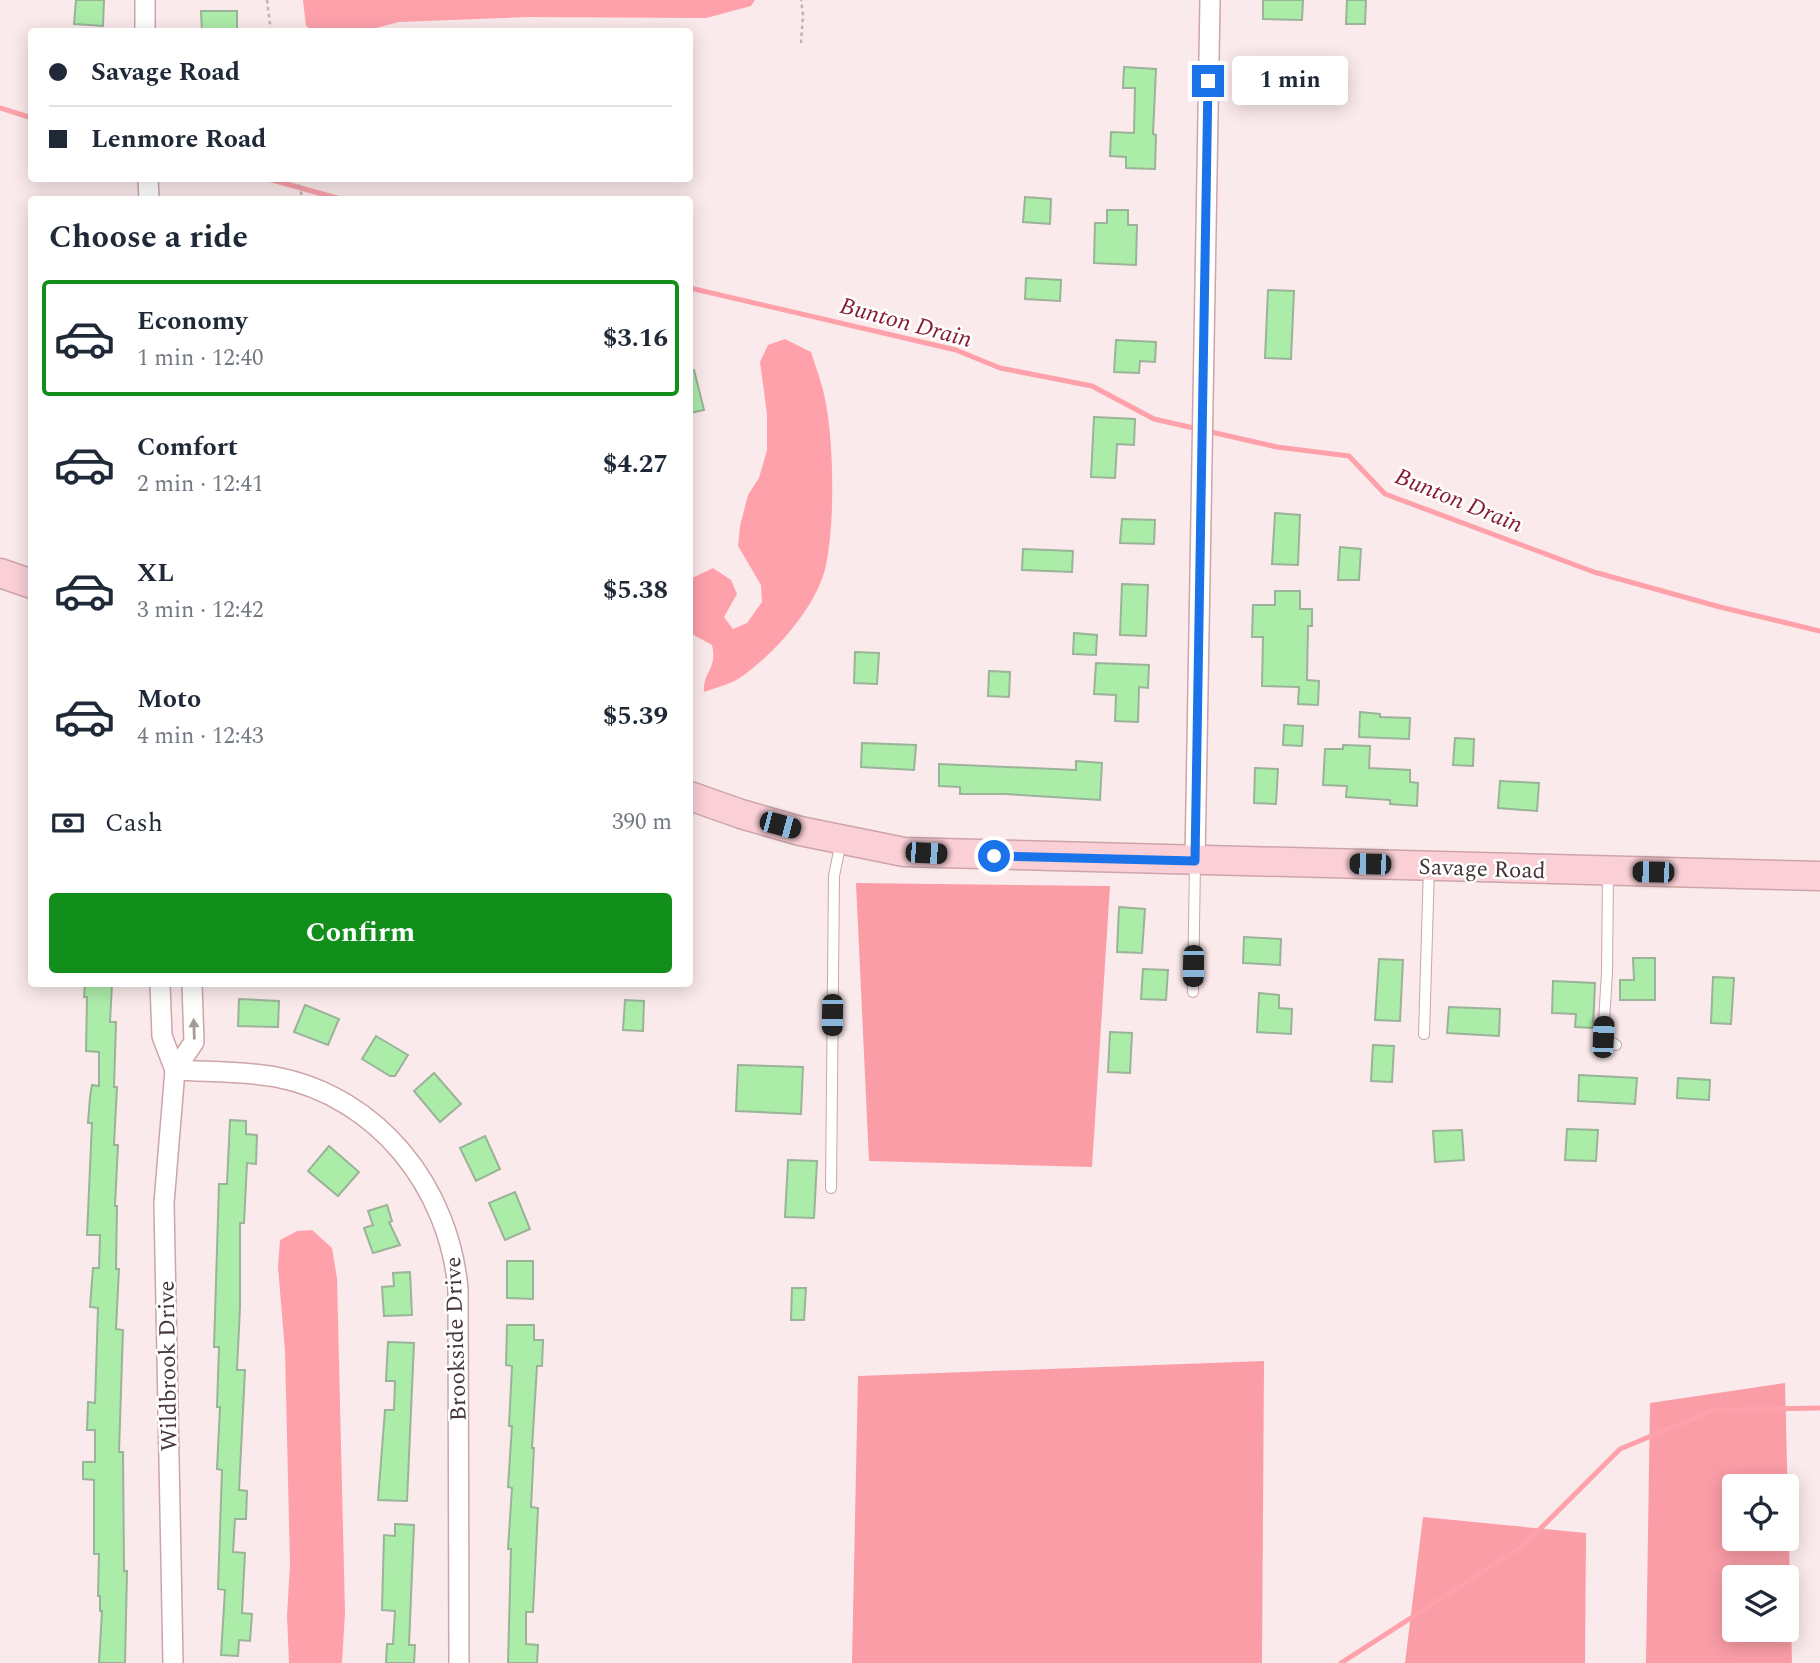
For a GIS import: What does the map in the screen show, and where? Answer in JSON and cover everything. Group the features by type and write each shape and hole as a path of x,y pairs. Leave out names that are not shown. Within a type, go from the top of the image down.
{"street":[{"path":"145,0 145,28"},
{"path":"1195,861 1209,0"},
{"path":"0,573 28,583"},
{"name":"Savage Road","path":"693,797 741,814 841,841 904,852 1820,876"},
{"name":"Wildbrook Drive","path":"160,987 162,1036 175,1070 164,1203 173,1663"},
{"name":"Wildbrook Drive","path":"175,1070 194,1042 192,987"},
{"name":"Brookside Drive","path":"175,1070 279,1077 310,1087 344,1103 390,1138 412,1163 437,1205 448,1234 458,1289 459,1663"}],"lane":[{"path":"831,1188 834,876 841,841"},
{"path":"1193,992 1195,861"},
{"path":"1424,1034 1429,866"},
{"path":"1608,871 1603,1037 1616,1045"}],"path":[{"path":"267,0 270,28"},
{"path":"801,0 801,43"}],"shaded area":[{"path":"303,0 755,0 751,6 706,18 527,17 399,22 376,28 306,26"},
{"path":"785,339 811,352 821,381 828,416 832,482 831,527 826,565 814,596 782,641 740,678 704,692 713,653 712,645 693,635 693,578 713,568 731,580 737,594 724,617 733,629 747,623 762,602 761,585 738,546 748,495 759,478 767,450 767,414 760,362 768,345"},
{"path":"856,883 1110,886 1092,1167 869,1161"},
{"path":"312,1230 332,1248 337,1278 345,1612 342,1663 289,1663 287,1616 290,1564 285,1351 278,1267 280,1240 297,1231"},
{"path":"1264,1361 1262,1663 852,1663 858,1376"},
{"path":"1785,1383 1787,1474 1722,1474 1722,1551 1789,1551 1790,1565 1722,1565 1722,1642 1791,1642 1792,1663 1646,1663 1650,1403"},
{"path":"1423,1517 1586,1533 1585,1663 1405,1663"}],"building":[{"path":"76,0 104,0 103,26 74,24"},
{"path":"1263,0 1303,0 1302,20 1263,19"},
{"path":"1347,0 1366,0 1365,24 1346,24"},
{"path":"201,11 237,11 237,28 202,28"},
{"path":"1124,67 1156,69 1153,134 1156,135 1155,169 1126,168 1126,157 1110,156 1111,132 1134,133 1135,88 1123,88"},
{"path":"1025,197 1051,199 1050,224 1023,222"},
{"path":"1107,210 1128,210 1128,225 1137,225 1136,265 1094,263 1095,223 1107,223"},
{"path":"1026,278 1061,280 1060,301 1025,299"},
{"path":"1268,290 1294,291 1291,359 1265,358"},
{"path":"1116,340 1156,342 1155,362 1140,361 1139,373 1114,372"},
{"path":"693,370 694,370 704,410 693,412"},
{"path":"1094,417 1135,419 1134,445 1117,444 1115,478 1091,477"},
{"path":"1275,513 1300,515 1298,565 1272,564"},
{"path":"1122,519 1155,520 1154,544 1120,543"},
{"path":"1340,547 1361,549 1359,580 1338,580"},
{"path":"1023,549 1073,551 1072,572 1022,570"},
{"path":"1122,584 1148,585 1146,636 1120,635"},
{"path":"1275,591 1300,591 1300,609 1312,609 1312,626 1308,626 1307,680 1319,681 1318,705 1298,704 1299,687 1262,686 1263,637 1252,637 1253,605 1275,605"},
{"path":"1074,633 1097,635 1096,655 1073,654"},
{"path":"855,652 879,653 877,684 854,683"},
{"path":"1096,663 1149,665 1148,688 1139,687 1138,722 1115,721 1116,695 1094,694"},
{"path":"989,671 1010,672 1009,697 988,696"},
{"path":"1360,712 1380,714 1380,717 1410,718 1409,739 1359,737"},
{"path":"1284,725 1303,726 1302,746 1283,745"},
{"path":"1455,738 1474,739 1473,766 1453,765"},
{"path":"862,743 916,745 914,770 861,767"},
{"path":"1343,745 1370,746 1369,768 1410,770 1410,782 1418,783 1417,806 1390,804 1390,800 1346,797 1347,786 1323,785 1325,749 1343,749"},
{"path":"1076,761 1102,763 1100,800 960,794 960,787 939,786 939,764 1076,770"},
{"path":"1255,768 1278,769 1276,804 1254,803"},
{"path":"1500,781 1539,783 1537,811 1498,808"},
{"path":"1119,907 1145,909 1142,953 1117,952"},
{"path":"1244,937 1281,939 1280,965 1243,963"},
{"path":"1633,958 1655,958 1655,1000 1620,1000 1620,980 1634,980"},
{"path":"1379,959 1403,960 1400,1021 1375,1020"},
{"path":"1143,969 1168,970 1166,1000 1141,999"},
{"path":"1713,977 1734,978 1731,1024 1711,1023"},
{"path":"1553,981 1595,983 1593,1028 1575,1027 1576,1014 1552,1013"},
{"path":"85,987 112,987 110,1022 116,1022 114,1145 118,1145 115,1206 116,1269 119,1269 116,1329 123,1330 119,1452 123,1452 124,1571 127,1571 125,1663 99,1663 102,1611 98,1596 99,1554 94,1554 94,1480 83,1479 83,1462 95,1462 95,1430 87,1430 88,1402 95,1403 98,1308 90,1307 93,1268 99,1268 100,1235 87,1235 92,1123 88,1123 92,1085 99,1086 99,1052 86,1051 87,997 84,997"},
{"path":"1259,993 1279,995 1279,1008 1292,1009 1291,1034 1257,1032"},
{"path":"239,999 279,1001 278,1027 238,1026"},
{"path":"625,1000 644,1001 643,1031 623,1030"},
{"path":"305,1005 339,1019 328,1045 294,1032"},
{"path":"1449,1007 1500,1009 1499,1036 1447,1033"},
{"path":"1110,1032 1132,1033 1130,1073 1108,1072"},
{"path":"376,1036 408,1055 395,1076 390,1076 362,1059"},
{"path":"1373,1045 1394,1046 1392,1082 1371,1081"},
{"path":"738,1065 803,1067 801,1114 736,1111"},
{"path":"434,1073 461,1104 440,1122 414,1091"},
{"path":"1579,1075 1637,1078 1635,1104 1578,1101"},
{"path":"1678,1078 1710,1080 1709,1100 1677,1098"},
{"path":"230,1120 246,1121 246,1134 257,1135 256,1164 247,1163 244,1223 240,1223 237,1370 245,1370 239,1490 247,1491 246,1519 235,1519 233,1552 245,1553 242,1613 252,1614 250,1641 239,1640 238,1656 221,1655 225,1590 218,1589 222,1470 217,1469 219,1347 214,1347 219,1184 227,1184"},
{"path":"1567,1129 1598,1130 1596,1161 1565,1160"},
{"path":"1462,1130 1464,1160 1435,1162 1433,1131"},
{"path":"485,1136 500,1169 476,1181 460,1148"},
{"path":"329,1146 359,1172 338,1196 308,1171"},
{"path":"788,1160 817,1161 814,1218 785,1217"},
{"path":"515,1192 530,1229 505,1240 489,1203"},
{"path":"387,1205 392,1221 389,1222 400,1245 373,1253 364,1228 373,1225 368,1211"},
{"path":"507,1261 533,1261 533,1299 507,1298"},
{"path":"410,1272 412,1315 384,1316 382,1287 394,1286 393,1273"},
{"path":"792,1288 806,1288 804,1320 791,1320"},
{"path":"507,1325 534,1325 534,1340 543,1340 542,1366 537,1366 532,1448 531,1507 538,1508 533,1612 526,1612 526,1644 538,1645 537,1663 508,1663 511,1549 508,1549 512,1488 508,1487 512,1366 506,1365"},
{"path":"388,1342 414,1343 407,1501 378,1500 385,1410 394,1410 395,1381 386,1381"},
{"path":"395,1524 414,1525 409,1645 415,1645 414,1663 386,1663 387,1644 393,1644 395,1611 382,1610 384,1535 395,1536"}],"waterway":[{"name":"Bunton Drain","path":"0,108 28,117"},
{"name":"Bunton Drain","path":"279,182 330,196"},
{"name":"Bunton Drain","path":"693,289 956,350 1000,368 1092,386 1154,419 1277,447 1349,456 1385,494 1594,572 1820,631"},
{"path":"1341,1663 1524,1545 1620,1449 1714,1410 1820,1408"}],"route":[{"path":"994,856 1195,861 1208,81"}]}
